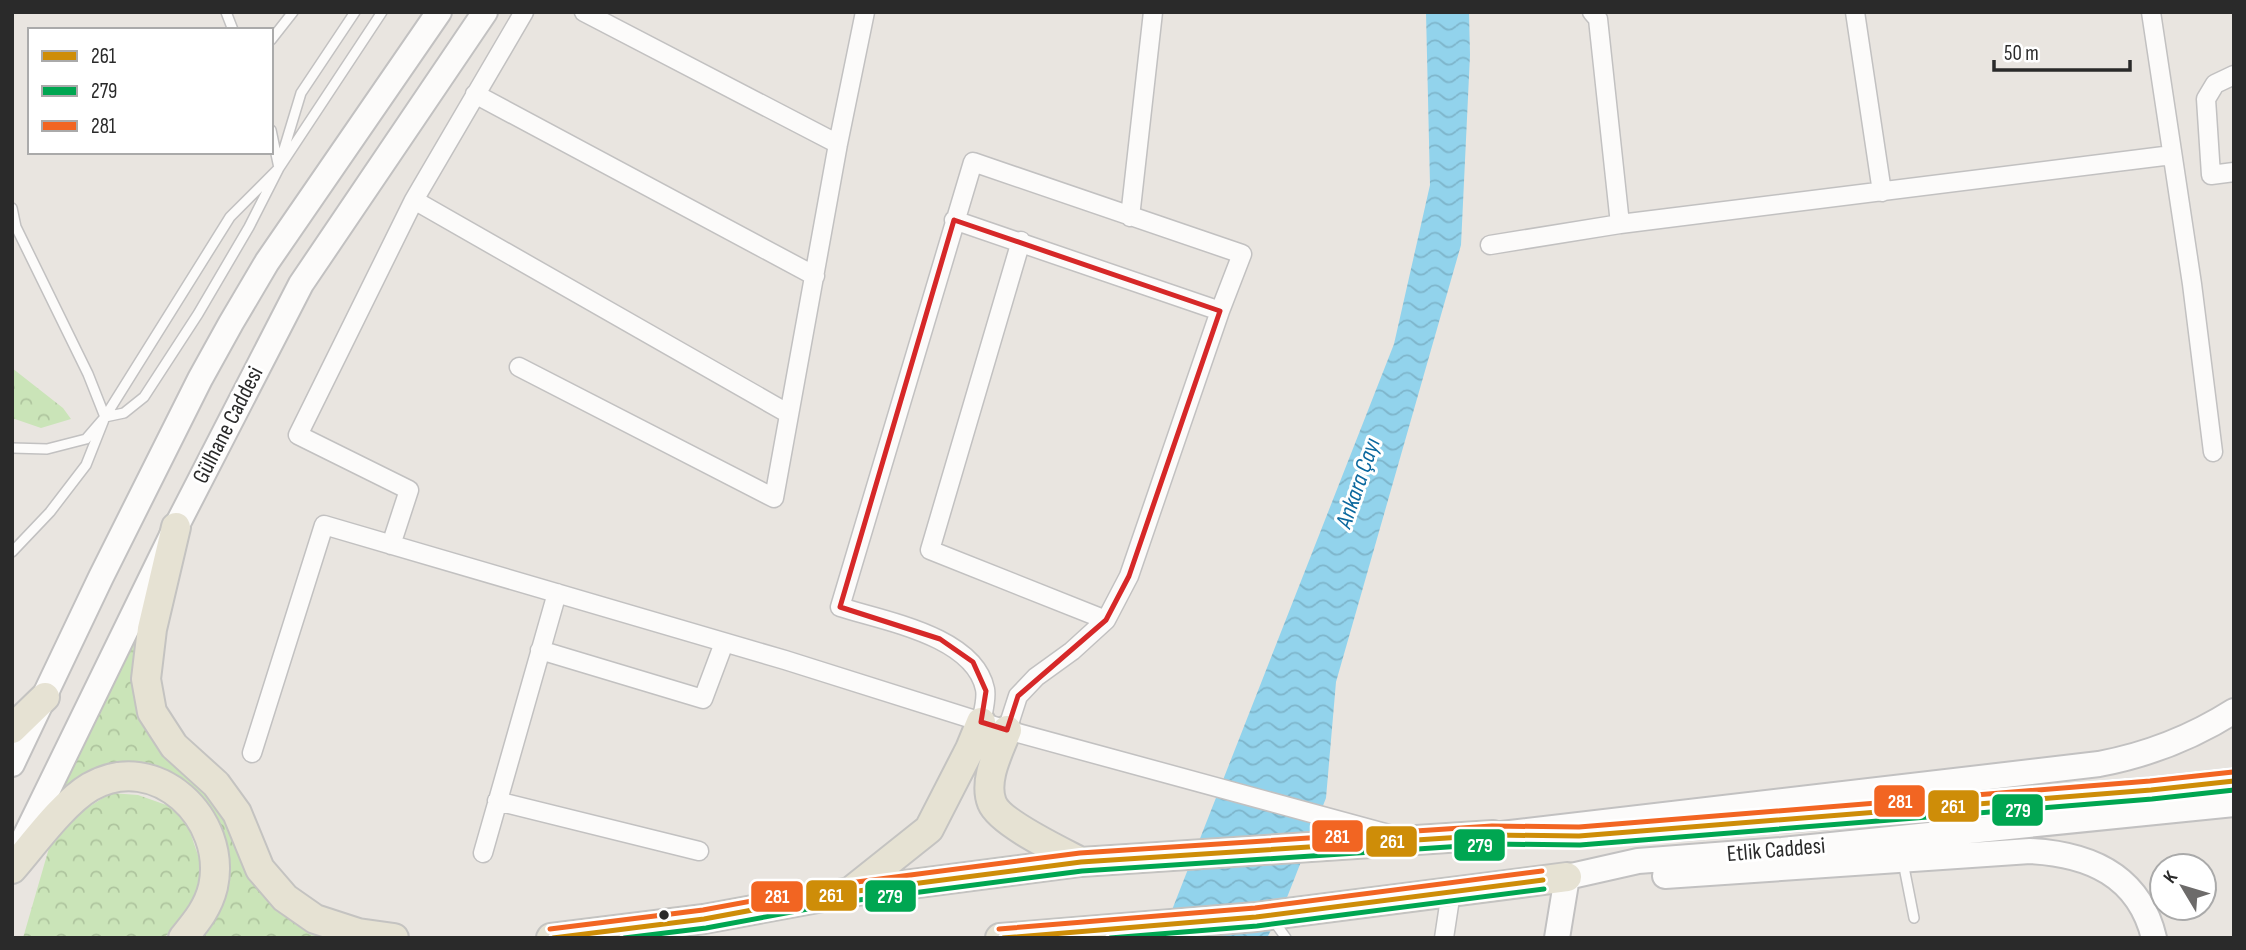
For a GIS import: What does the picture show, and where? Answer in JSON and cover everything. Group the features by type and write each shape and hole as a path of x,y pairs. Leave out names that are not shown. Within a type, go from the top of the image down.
{"main road":[{"name":"Gülhane Caddesi","path":"12,764 107,565 231,323 267,262 439,12"},
{"name":"Gülhane Caddesi","path":"12,863 176,527 302,284 485,12"},
{"path":"176,527 152,629 146,679 152,712 174,746 216,784 237,813 260,869 285,898 316,919 358,933 394,938"},
{"path":"12,729 45,697"},
{"path":"1493,835 2099,764 2132,758 2153,750 2181,739 2234,711"},
{"path":"994,726 995,763 990,784 992,802 1000,815 1081,862"},
{"path":"850,892 929,829 970,749 994,726"},
{"path":"12,869 45,830 90,788 121,777 147,778 171,788 188,801 209,836 213,855 213,886 204,913 184,938"},
{"name":"Etlik Caddesi","path":"1081,862 1493,835 1579,836 2234,781"},
{"name":"Etlik Caddesi","path":"1000,938 1130,927 1278,927 1321,909 1567,877 1638,861 1782,850 2234,804"},
{"path":"1557,938 1567,877 1604,880 2030,851 2058,852 2081,857 2119,879 2143,909 2154,938"},
{"path":"551,938 704,919 850,892 1081,862"}],"street":[{"path":"391,545 409,490 298,435 414,200 524,12"},
{"path":"584,12 838,145"},
{"path":"519,367 774,498 865,12"},
{"path":"1130,216 1153,12"},
{"path":"1592,12 1598,19 1620,224"},
{"path":"1855,12 1882,192"},
{"path":"2151,12 2192,284 2213,452"},
{"path":"2234,75 2215,84 2206,99 2211,174 2234,172"},
{"path":"475,94 815,276"},
{"path":"1490,245 1620,224 2172,155"},
{"path":"973,162 1242,254 1129,576 1106,620 1072,651 1036,677 994,726 986,691 973,662 940,639 840,607 973,162"},
{"path":"414,200 789,414"},
{"path":"954,220 1220,311"},
{"path":"1021,241 930,550 1106,620"},
{"path":"252,753 324,525 994,726 1412,841"},
{"path":"483,853 556,593"},
{"path":"540,650 703,699 724,643"},
{"path":"497,801 699,851"},
{"path":"1444,938 1451,892"}],"lane":[{"path":"273,37 293,12"},
{"path":"12,552 51,512 86,465 105,418 230,217 279,168 301,93 355,12"},
{"path":"12,447 47,449 86,439 105,418 124,413 144,397 198,314 249,227 279,168 382,12"},
{"path":"273,140 279,168"},
{"path":"12,208 16,227 88,374 105,418"},
{"path":"1903,860 1914,918"}],"highlighted area":[{"path":"954,220 1220,311 1129,576 1106,620 1018,696 1007,730 981,722 986,691 973,662 940,639 840,607"}],"green space":[{"path":"12,368 63,408 71,419 41,428 12,418"},
{"path":"152,599 138,705 153,741 174,766 198,782 218,804 284,912 327,938 195,938 198,934 205,808 96,775 61,790"},
{"path":"111,793 138,795 172,807 189,829 200,861 199,896 182,924 163,938 23,938 49,848 79,813"}],"water":[{"name":"Ankara Çayı","path":"1426,12 1469,12 1470,55 1461,245 1336,682 1326,798 1286,900 1267,938 1161,938 1394,344 1430,185"}],"transit line":[{"name":"281","path":"550,929 703,910 849,883 1080,853 1492,826 1579,827 2233,772"},
{"name":"261","path":"553,938 704,919 850,892 1081,862 1493,835 1579,836 2234,781"},
{"name":"279","path":"624,938 706,928 851,901 1082,871 1493,844 1580,845 2234,790"},
{"name":"281","path":"999,929 1255,908 1542,871"},
{"name":"261","path":"1003,938 1256,917 1543,880"},
{"name":"279","path":"1110,938 1257,926 1544,889"}]}
